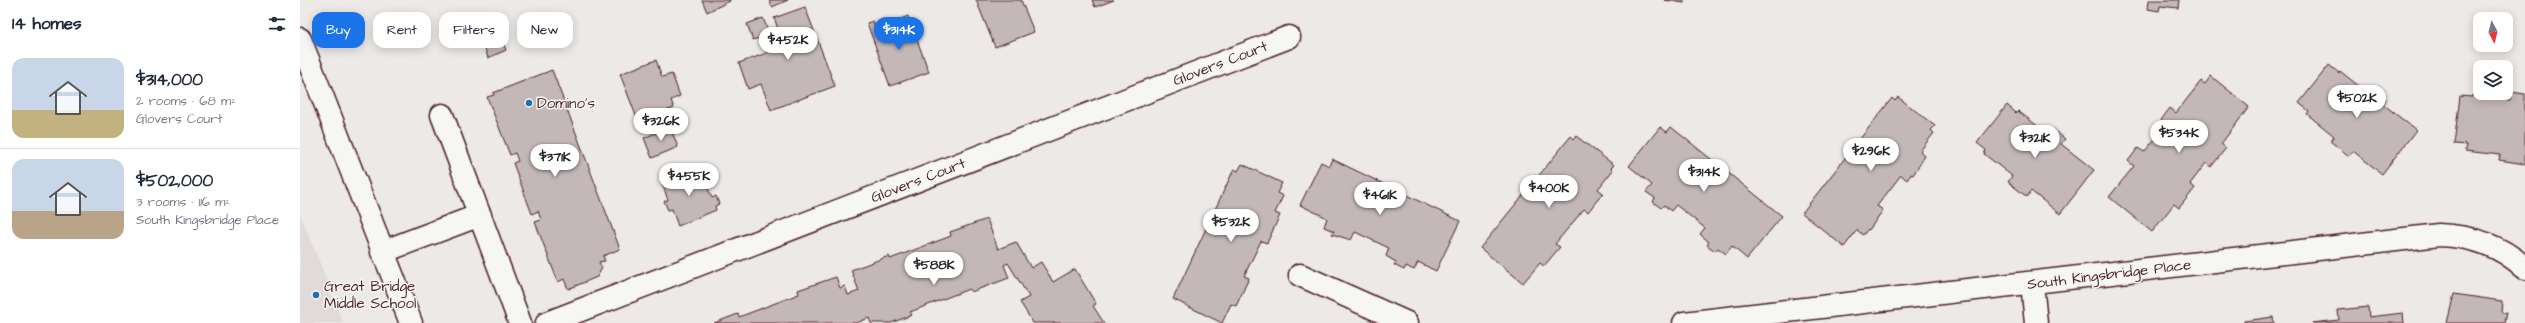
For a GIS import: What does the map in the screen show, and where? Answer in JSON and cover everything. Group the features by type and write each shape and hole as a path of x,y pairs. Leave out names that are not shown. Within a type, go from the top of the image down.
{"street":[{"name":"Glovers Court","path":"547,323 1289,37"},
{"path":"300,39 411,323"},
{"path":"442,115 520,323"},
{"path":"382,252 480,215"},
{"name":"South Kingsbridge Place","path":"1684,323 2439,235 2459,236 2480,241 2510,254 2525,268"},
{"path":"1300,275 1407,323"},
{"path":"2032,283 2036,323"}],"shaded area":[{"name":"Great Bridge Middle School","path":"300,214 321,266 343,323 300,323"}],"building":[{"path":"702,0 730,0 730,1 707,12"},
{"path":"769,0 788,0 772,7"},
{"path":"976,0 1021,0 1034,32 995,47"},
{"path":"1092,0 1114,0 1095,7"},
{"path":"1664,0 1684,0 1684,3"},
{"path":"2149,0 2179,0 2178,8 2160,6 2159,11 2148,9"},
{"path":"805,7 835,86 771,110 761,84 748,89 739,63 767,53 761,37 753,40 747,24 763,18 776,50 785,46 783,41 775,44 771,34 779,31 774,18"},
{"path":"908,16 929,72 890,86 867,23 873,21 876,29"},
{"path":"485,48 505,48 506,50 488,58"},
{"path":"656,60 662,77 672,74 680,96 671,100 674,108 638,121 620,74"},
{"path":"2329,65 2339,73 2340,71 2370,95 2374,89 2386,99 2383,104 2416,130 2382,174 2353,151 2349,156 2330,141 2334,136 2307,114 2309,111 2299,103"},
{"path":"552,70 620,249 603,256 605,261 599,262 602,268 597,277 568,289 564,279 558,282 535,222 541,220 538,211 532,214 513,163 518,161 515,153 510,155 487,97 494,95 493,93"},
{"path":"2211,76 2249,107 2221,144 2226,148 2211,167 2206,163 2190,184 2195,188 2179,208 2174,204 2152,232 2109,197 2134,166 2128,161 2138,148 2144,152 2167,125 2161,120 2170,108 2176,113 2201,81 2205,84"},
{"path":"2513,92 2525,94 2525,164 2499,160 2500,155 2465,151 2466,145 2454,144 2460,96 2472,97 2472,95 2473,100 2513,100"},
{"path":"1898,97 1935,126 1931,130 1934,133 1920,151 1925,156 1913,175 1911,174 1907,180 1901,175 1877,206 1883,210 1869,230 1868,229 1863,235 1857,230 1844,247 1802,213 1892,98 1895,101"},
{"path":"2007,105 2016,113 2018,111 2048,134 2053,129 2065,139 2061,144 2094,170 2060,214 2031,191 2027,197 2008,182 2012,176 1984,154 1986,150 1977,143"},
{"path":"670,127 678,147 652,158 644,138"},
{"path":"1660,127 1667,132 1671,127 1782,216 1747,259 1732,246 1726,254 1718,248 1715,251 1707,245 1709,242 1700,234 1705,228 1676,205 1671,211 1664,205 1661,208 1653,202 1655,198 1646,192 1652,185 1629,166"},
{"path":"1571,136 1574,139 1576,136 1614,165 1611,168 1613,170 1598,189 1603,193 1588,212 1584,209 1555,244 1560,247 1544,266 1540,263 1523,283 1480,248"},
{"path":"1332,159 1460,221 1436,271 1418,262 1414,270 1406,266 1404,270 1394,265 1396,262 1386,256 1389,248 1355,232 1351,240 1332,234 1334,231 1324,227 1327,218 1300,205 1321,162 1329,166"},
{"path":"1242,164 1282,183 1277,193 1283,196 1275,213 1280,215 1267,243 1261,241 1244,276 1249,278 1236,306 1231,304 1222,323 1173,299 1234,169 1238,171"},
{"path":"699,168 712,198 716,196 719,204 715,206 716,210 678,226 672,209 668,210 664,201 668,200 662,183"},
{"path":"987,219 998,249 1016,242 1031,268 1041,262 1053,282 1075,269 1096,304 1093,306 1104,323 1033,323 1020,302 1029,297 1008,263 1004,265 1009,278 971,292 969,289 910,312 912,315 891,323 871,323 869,318 856,323 714,323 738,314 739,317 799,294 798,290 836,277 840,288 845,286 848,295 859,291 851,270 889,256 890,259 951,236 950,232"},
{"path":"2454,294 2502,301 2501,312 2506,313 2504,323 2447,323"},
{"path":"2368,307 2369,317 2403,313 2404,323 2312,323 2339,320 2338,310"},
{"path":"2273,317 2274,323 2244,323 2244,321"}],"place":[{"name":"Domino's","path":"529,103"},
{"name":"Great Bridge Middle School","path":"316,295"}]}
